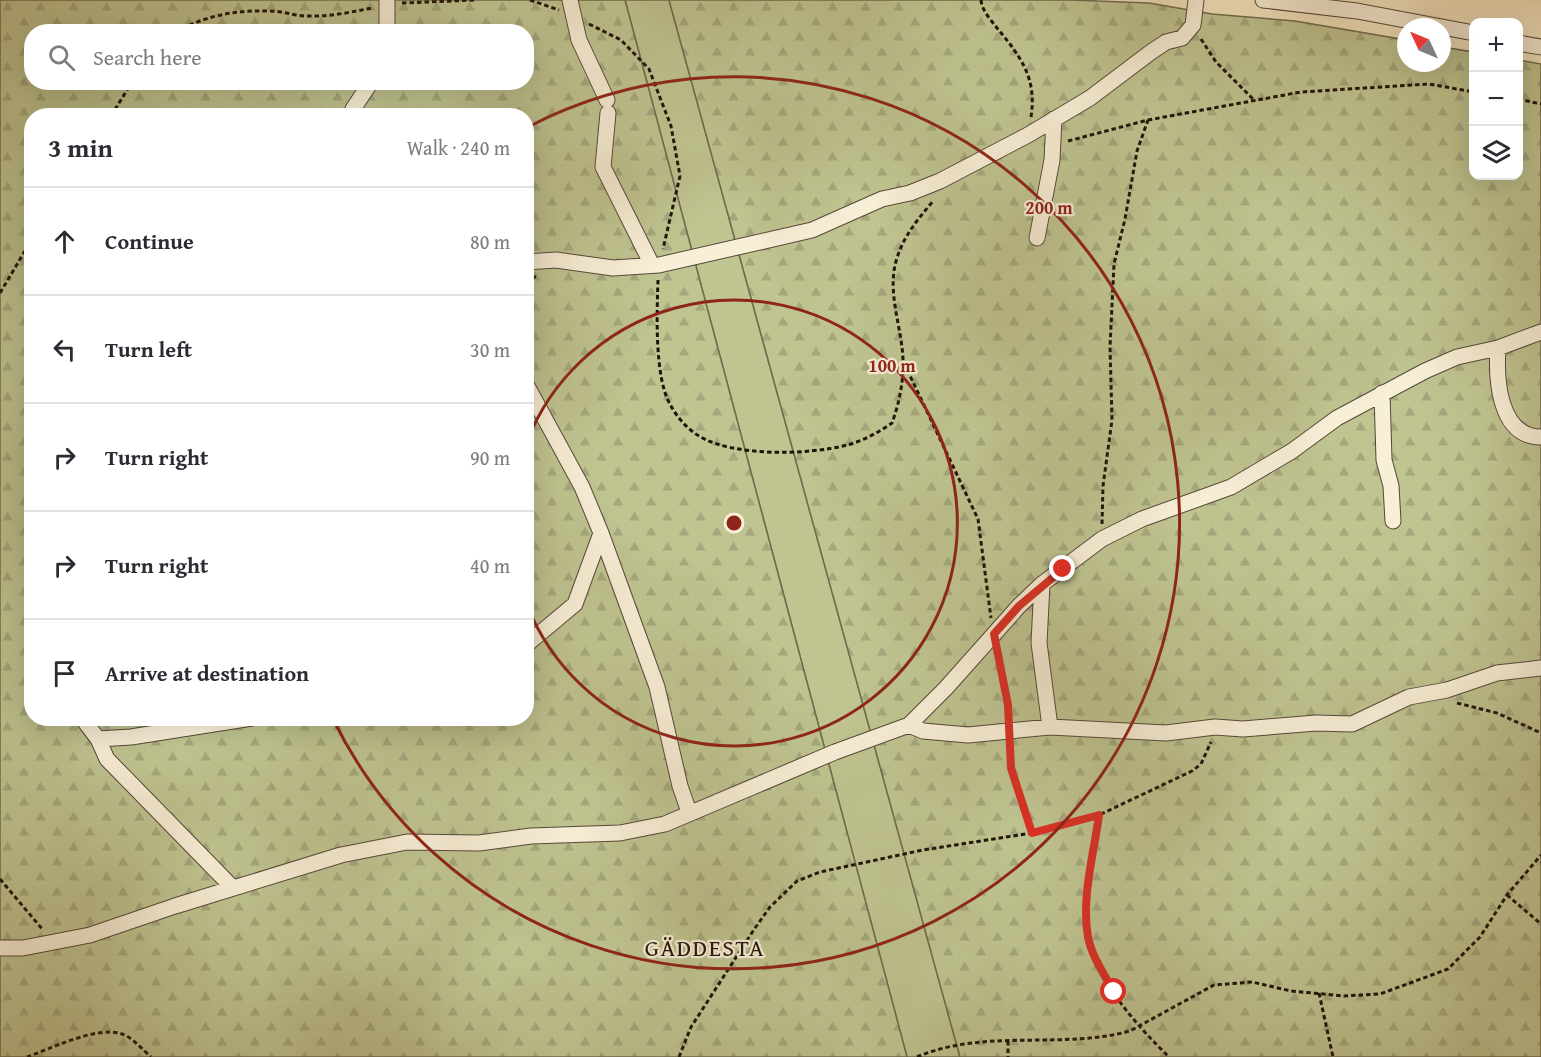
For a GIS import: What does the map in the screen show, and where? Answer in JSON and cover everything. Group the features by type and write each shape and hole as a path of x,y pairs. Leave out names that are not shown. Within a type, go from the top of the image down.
{"street":[{"path":"534,261 556,260 613,268 655,265 812,230 882,199 940,181 1028,135 1090,98 1166,42 1182,38 1193,25 1196,0"},
{"path":"1263,0 1357,11 1469,32"},
{"path":"387,24 388,3"},
{"path":"571,7 579,40 608,106 603,167 655,265"},
{"path":"1523,44 1541,47"},
{"path":"354,108 365,90"},
{"path":"1037,238 1053,145 1054,119"},
{"path":"0,948 23,948 90,936 341,855 407,842 479,843 531,836 620,833 666,824 689,812 742,793 835,752 909,725 1042,584 1102,539 1142,519 1231,487 1277,461 1337,418 1382,393 1457,357 1498,348 1541,332"},
{"path":"1498,348 1496,378 1501,402 1510,419 1523,432 1541,437"},
{"path":"1382,393 1384,460 1391,486 1393,521"},
{"path":"534,399 582,487 601,532 657,687 677,777 689,812"},
{"path":"534,638 575,604 601,532"},
{"path":"1042,584 1039,643 1050,728"},
{"path":"909,725 923,731 968,735 1050,728 1166,733 1215,727 1243,729 1316,723 1352,724 1409,697 1447,690 1497,673 1541,668"},
{"path":"88,726 98,739 107,759 233,888"},
{"path":"98,739 131,737 201,726"}],"path":[{"path":"190,24 225,13 271,11 306,16 326,16 388,3 475,0"},
{"path":"530,0 571,7 621,40 650,69 671,126 680,176 655,265 657,323 664,389 670,405 685,426 705,439 741,448 787,452 849,445 892,423 898,409 903,361 893,289 896,259 910,230 937,196"},
{"path":"981,0 988,17 1011,45 1030,75 1034,99 1028,135"},
{"path":"1194,20 1204,47 1254,100"},
{"path":"1053,145 1148,120 1301,92 1429,84 1469,91"},
{"path":"116,108 127,90"},
{"path":"1523,100 1541,104"},
{"path":"1102,539 1103,486 1112,420 1110,347 1114,264 1137,151 1148,120"},
{"path":"0,292 24,252"},
{"path":"903,361 978,519 994,634 1008,705 1011,768 1032,833"},
{"path":"1447,690 1457,703 1497,712 1541,733"},
{"path":"679,1057 691,1028 755,928 770,907 797,881 820,872 923,850 1032,833 1099,815 1192,771 1201,764 1215,727"},
{"path":"1099,815 1086,909 1088,937 1096,960 1114,992 1138,1024 1169,1057"},
{"path":"917,1057 966,1041 1101,1038 1130,1031 1138,1024 1214,985 1252,982 1344,996 1380,994 1448,969 1480,937 1507,895 1541,855"},
{"path":"0,879 55,943"},
{"path":"1507,895 1541,924"},
{"path":"1318,993 1334,1057"},
{"path":"27,1057 74,1039 103,1033 122,1033 151,1057"},
{"path":"1008,1041 1008,1057"}],"green space":[{"path":"0,0 625,0 907,1057 0,1057"},
{"path":"625,0 669,0 960,1057 907,1057"},
{"path":"669,0 1071,0 1149,3 1212,14 1295,21 1397,38 1397,72 1451,72 1451,48 1469,51 1469,180 1523,180 1523,61 1541,64 1541,1057 960,1057"}],"district":[{"name":"GÄDDESTA","path":"705,947"}],"route":[{"path":"1063,569 1042,584 994,634 1008,705 1011,768 1032,833 1099,815 1086,909 1088,937 1096,960 1114,992"}]}
